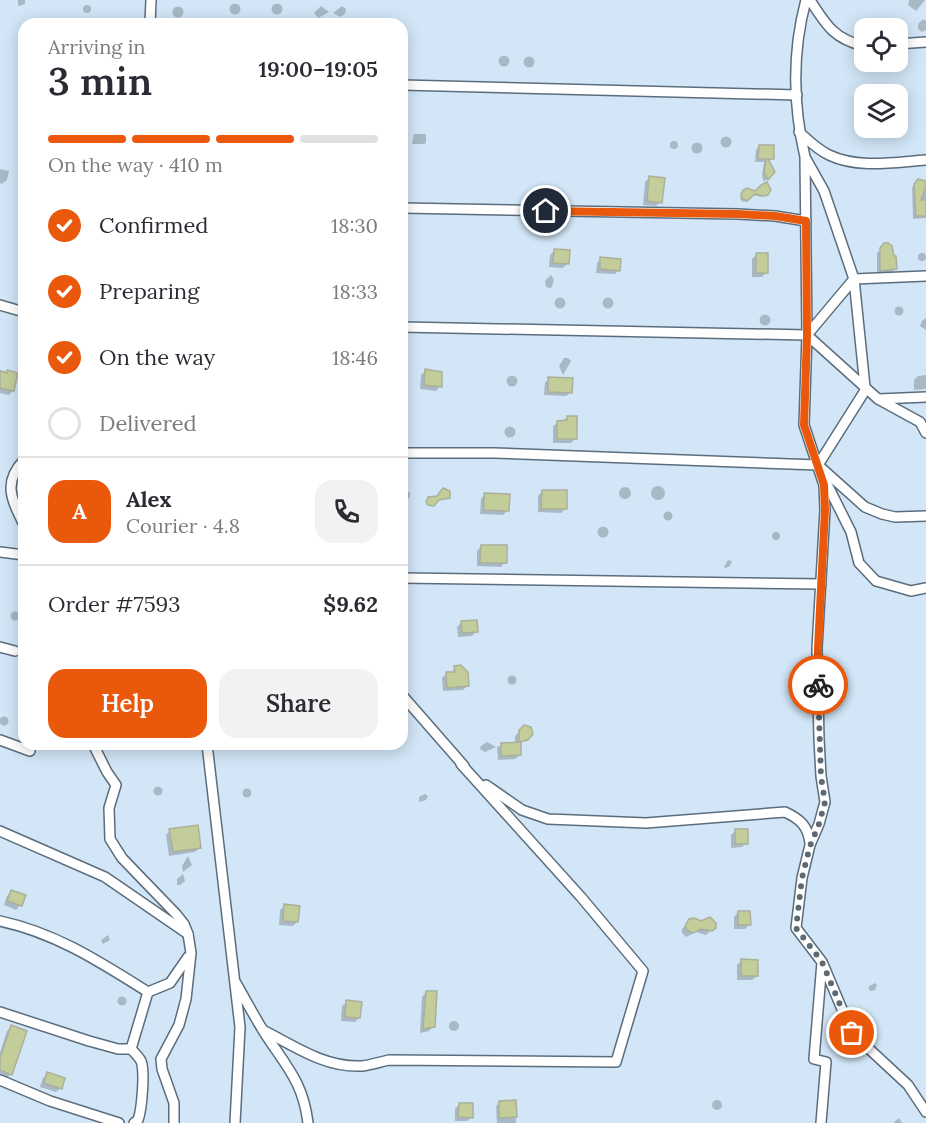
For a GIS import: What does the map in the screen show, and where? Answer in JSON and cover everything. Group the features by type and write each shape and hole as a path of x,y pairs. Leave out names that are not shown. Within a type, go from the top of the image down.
{"street":[{"path":"150,18 151,0"},
{"path":"808,0 837,36 854,43"},
{"path":"808,0 795,62 799,132 804,157 806,221 807,335 804,425 824,485 825,510 818,648 819,739 825,802 802,878 796,928 822,962 852,1033 908,1085 926,1112"},
{"path":"908,43 926,42"},
{"path":"408,85 797,95"},
{"path":"799,132 827,154 847,162 926,160"},
{"path":"804,157 824,191 854,279 863,385 866,389"},
{"path":"408,208 738,214 806,221"},
{"path":"807,335 854,279 926,276"},
{"path":"0,305 18,310"},
{"path":"408,327 807,335 878,399 920,422 926,433"},
{"path":"818,465 866,389"},
{"path":"878,399 926,397"},
{"path":"408,453 494,453 818,465 865,507 895,517 926,516"},
{"path":"818,465 851,532 859,563 876,581 911,591 926,588"},
{"path":"18,467 11,480 11,498 18,513"},
{"path":"0,552 18,554"},
{"path":"408,578 821,584"},
{"path":"0,647 15,651"},
{"path":"262,1030 292,1047 332,1064 362,1066 389,1060 616,1062 643,971 408,703"},
{"path":"0,740 18,747"},
{"path":"96,750 116,785 109,808 110,839 122,858 176,914 188,934 191,953 186,999 179,1025 161,1059 162,1069 174,1103 174,1123"},
{"path":"208,750 240,1027 235,1123"},
{"path":"461,764 490,789 522,810 548,819 646,823 785,812 798,818 808,831 810,846"},
{"path":"0,831 105,877 188,934"},
{"path":"0,921 21,925 71,945 148,992"},
{"path":"148,992 170,983 191,953"},
{"path":"821,1123 826,1062 814,1059 822,962"},
{"path":"234,979 262,1030 298,1084 305,1103 308,1123"},
{"path":"131,1049 148,992"},
{"path":"0,1012 89,1041 118,1049 131,1049"},
{"path":"131,1049 141,1061 142,1076 141,1111 138,1120 134,1123"},
{"path":"0,1080 50,1101 119,1123"}],"building":[{"path":"759,145 774,145 774,159 768,159 775,172 768,180 764,172 766,159 758,159"},
{"path":"649,176 665,178 662,203 647,201"},
{"path":"918,179 926,181 921,200 926,200 926,216 916,216 914,184"},
{"path":"767,182 771,190 768,195 755,194 747,201 742,198 743,190 747,188 755,191"},
{"path":"884,243 892,246 897,269 880,271 880,248"},
{"path":"554,249 570,250 569,264 553,263"},
{"path":"756,253 768,253 768,273 756,273"},
{"path":"600,257 621,259 620,271 600,269"},
{"path":"425,369 442,372 442,387 424,385"},
{"path":"7,370 18,373 14,391 0,388 0,371 7,373"},
{"path":"548,377 573,378 572,393 548,392"},
{"path":"567,416 577,416 577,439 557,439 557,421 567,420"},
{"path":"443,488 450,491 450,498 439,500 434,506 428,505 426,502 428,497 437,496"},
{"path":"542,490 567,490 567,509 541,509"},
{"path":"484,493 510,494 509,511 484,510"},
{"path":"481,545 507,545 507,563 480,563"},
{"path":"477,620 478,632 462,633 461,621"},
{"path":"461,665 468,672 469,686 447,688 446,672 455,672 454,666"},
{"path":"524,725 531,727 533,734 528,740 519,742 519,730"},
{"path":"521,742 521,755 501,756 501,743"},
{"path":"198,825 201,848 173,852 169,829"},
{"path":"735,829 748,829 748,844 735,844"},
{"path":"11,890 26,895 22,906 7,901"},
{"path":"284,904 300,906 298,922 283,921"},
{"path":"738,911 750,911 751,925 738,925"},
{"path":"710,917 716,923 716,928 712,931 701,929 693,933 685,926 689,919 694,918 701,921"},
{"path":"741,959 758,960 758,976 741,976"},
{"path":"426,991 437,991 435,1027 423,1029"},
{"path":"346,1000 362,1002 360,1018 345,1017"},
{"path":"11,1025 27,1031 12,1075 0,1070 0,1058"},
{"path":"47,1072 65,1078 62,1089 44,1083"},
{"path":"516,1100 517,1117 499,1118 499,1101"},
{"path":"459,1103 473,1103 473,1118 458,1117"}],"way so far":[{"path":"818,685 821,777 825,802 802,878 796,928 822,962 852,1033"}],"route":[{"path":"546,211 738,214 806,221 807,335 804,425 824,485 825,510 818,685"}]}
